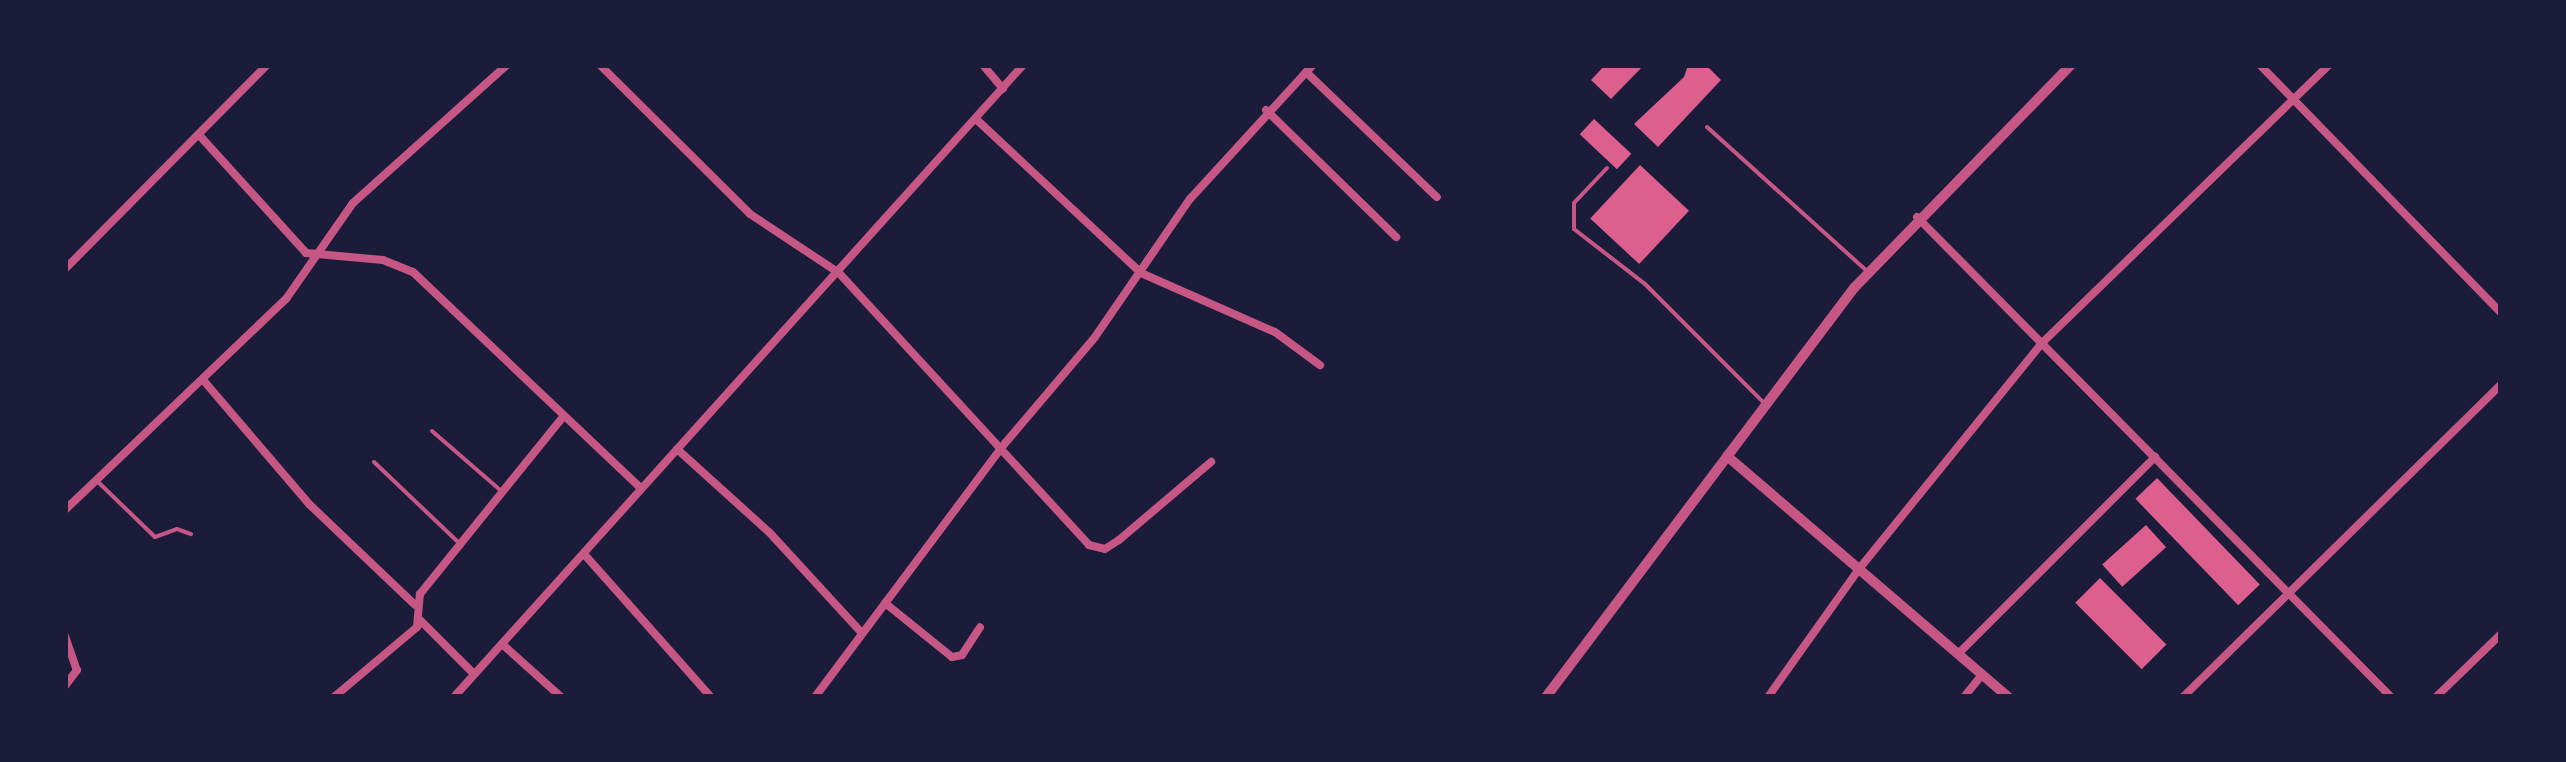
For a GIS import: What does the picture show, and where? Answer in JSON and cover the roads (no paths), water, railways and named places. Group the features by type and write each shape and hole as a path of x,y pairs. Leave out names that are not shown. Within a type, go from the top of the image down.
{"street":[{"path":"65,269 267,65"},
{"path":"65,510 286,298 353,203 508,65"},
{"path":"600,65 750,214 840,272 1098,549 1119,540 1211,462"},
{"path":"983,65 1003,89"},
{"path":"454,697 1024,65"},
{"path":"1546,697 1868,272 1917,217 2072,65"},
{"path":"2260,65 2501,313"},
{"path":"1768,697 1859,569 2042,344 2329,65"},
{"path":"815,697 1000,448 1142,273 1190,200 1266,110 1310,68 1437,197"},
{"path":"1266,110 1396,237"},
{"path":"977,120 1142,273 1275,332 1320,364"},
{"path":"200,136 300,249 313,256 383,260 414,272 561,419 641,488"},
{"path":"1917,217 2391,697"},
{"path":"204,380 310,504 414,605 418,618 474,674"},
{"path":"2183,697 2501,384"},
{"path":"414,605 498,489 561,419"},
{"path":"677,450 770,532 862,633"},
{"path":"1727,456 2008,697"},
{"path":"1958,654 2155,458"},
{"path":"584,554 711,697"},
{"path":"885,602 952,656 962,654 980,627"},
{"path":"334,697 407,636 418,618"},
{"path":"2436,697 2501,634"},
{"path":"65,636 77,670 65,686"},
{"path":"502,644 561,697"},
{"path":"1964,697 1982,675"}],"lane":[{"path":"1707,128 1868,272"},
{"path":"1607,168 1574,203 1574,230 1644,284 1766,405"},
{"path":"432,430 498,489"},
{"path":"374,462 458,542"},
{"path":"96,480 155,537 177,529 191,534"}]}
